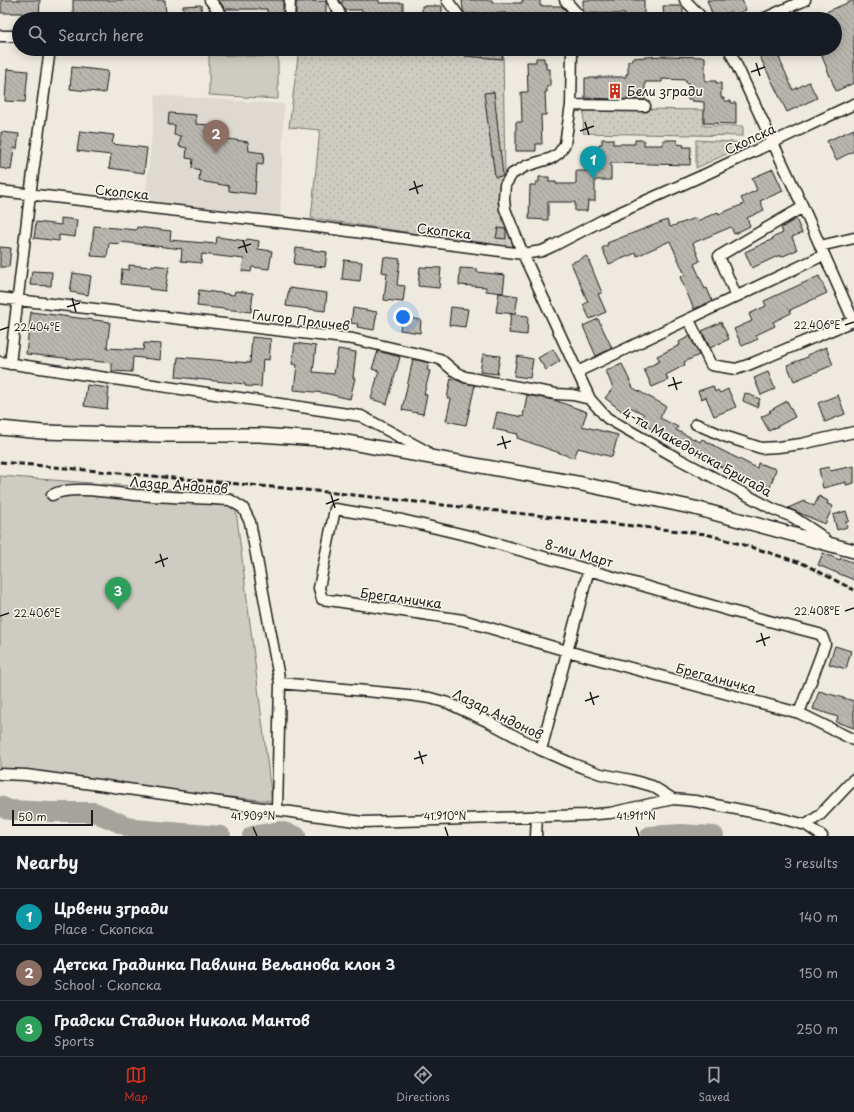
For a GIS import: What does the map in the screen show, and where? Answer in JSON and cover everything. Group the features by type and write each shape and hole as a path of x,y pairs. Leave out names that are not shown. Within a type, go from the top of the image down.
{"street":[{"path":"210,0 219,12"},
{"path":"289,12 290,0"},
{"path":"332,0 339,12"},
{"path":"447,0 456,12"},
{"path":"565,0 576,12"},
{"path":"685,0 696,12"},
{"path":"778,12 804,0"},
{"path":"0,36 12,36"},
{"path":"49,56 30,195 18,300 5,363 361,416 426,452 428,457"},
{"path":"572,56 571,105 645,106"},
{"path":"689,320 711,365 736,369 748,366 854,322 803,207 732,56"},
{"name":"Скопска","path":"0,191 295,224 524,254 542,251 618,213 773,143 854,104"},
{"name":"4-та Македонска Бригада","path":"571,105 564,144 559,153 552,158 518,169 512,174 505,185 504,199 505,209 524,254 590,399 607,418 773,508 793,517 820,535 829,543"},
{"path":"736,296 720,256 803,207"},
{"path":"577,372 689,320 822,251 854,238"},
{"name":"Глигор Прличев","path":"0,298 354,339 440,359 453,370 465,377 590,399"},
{"path":"696,424 724,436 761,448 801,444 854,432"},
{"path":"0,428 50,432 158,435 259,435 334,440 582,484 695,508 854,551"},
{"name":"Лазар Андонов","path":"52,495 58,492 66,491 96,491 230,500 243,508 250,522 280,683 277,810"},
{"name":"8-ми Март","path":"322,599 319,588 335,509 402,520 478,538 731,611 819,634 822,636 825,644 798,713"},
{"path":"541,750 589,569"},
{"name":"Брегалничка","path":"322,599 463,620 567,651 798,713 854,740"},
{"name":"Лазар Андонов","path":"280,683 430,698 448,703 541,750 573,764 652,786 673,799"},
{"name":"Лазар Андонов","path":"0,774 26,775 362,822 585,815 610,813 673,799 695,800 772,816 806,825 822,836"},
{"path":"806,825 820,815 854,779"},
{"path":"536,816 536,836"}],"shaded area":[{"path":"209,56 278,57 278,99 209,95"},
{"path":"298,56 503,56 505,178 497,201 514,248 311,218 320,130 289,127"},
{"path":"156,95 284,104 280,218 145,202"},
{"path":"584,108 704,110 704,126 743,126 743,136 583,133"},
{"path":"696,140 750,143 696,168"},
{"path":"0,476 234,494 272,801 0,775"}],"building":[{"path":"1,0 40,0 39,12 1,13"},
{"path":"73,0 165,0 166,12 73,12"},
{"path":"220,0 283,0 283,12 267,12 267,9 225,9"},
{"path":"342,0 379,0 379,3 403,3 403,12 362,12 362,10 345,10 342,5"},
{"path":"462,0 492,0 493,3 522,3 522,0 540,0 540,6 561,6 567,12 464,12"},
{"path":"583,0 644,0 644,12 584,12"},
{"path":"707,0 742,0 746,10 741,12 711,12"},
{"path":"854,0 854,83 836,91 822,56 842,56 842,12 826,12"},
{"path":"326,1 326,12 296,12 296,2"},
{"path":"201,5 202,12 183,12 183,6"},
{"path":"422,6 442,6 442,12 422,12"},
{"path":"663,6 683,7 683,12 663,12"},
{"path":"465,56 502,56 502,59"},
{"name":"Бели згради","path":"663,56 705,57 705,81 716,81 716,83 721,83 721,98 724,98 724,101 736,103 736,124 704,123 704,102 692,101 692,99 688,99 688,83 686,83 686,80 662,79 662,82 645,82 645,100 585,98 585,78 626,77 626,74 628,74 628,61 632,61 632,58"},
{"path":"759,56 784,56 779,58 793,90 809,82 817,98 787,112"},
{"path":"536,58 544,58 544,62 546,62 546,69 550,69 550,86 547,86 547,92 545,92 546,115 541,115 542,144 536,144 536,151 516,151 516,122 522,122 521,92 528,92 527,62 536,62"},
{"path":"72,67 108,71 105,93 70,89"},
{"path":"7,69 28,71 25,102 5,101"},
{"path":"494,92 503,176 495,177 484,93"},
{"path":"169,113 196,115 196,124 211,125 209,136 248,142 249,151 264,153 263,165 257,164 255,194 229,191 229,186 199,181 200,170 192,168 193,159 186,158 187,148 179,146 181,136 174,135 175,125 168,125"},
{"path":"854,129 854,151 836,160 827,141"},
{"path":"80,131 114,135 112,144 147,148 144,173 109,168 111,155 77,151"},
{"path":"1,132 19,134 17,149 14,148 11,170 0,168"},
{"path":"602,139 613,139 613,144 635,144 635,140 644,140 644,145 663,145 663,140 677,140 677,144 684,145 683,147 691,147 690,165 611,163 611,180 595,180 595,201 588,201 587,211 575,211 575,202 548,202 548,220 529,219 530,185 536,185 536,182 539,182 539,177 549,177 549,182 556,182 556,184 576,184 576,171 594,171 594,147 599,147 599,144 602,144"},
{"path":"773,169 783,191 760,201 764,210 747,218 750,226 734,234 731,227 693,243 700,261 694,264 712,301 694,309 680,277 685,275 670,241 637,256 636,253 609,264 602,248 608,245 607,243 667,220 670,227 696,218 697,221 718,212 719,214 744,204 741,198 757,190 752,178"},
{"path":"61,218 77,220 75,237 59,235 59,241 34,238 36,222 61,225"},
{"path":"796,219 802,233 792,237 797,250 781,257 780,255 752,268 745,252 783,233 781,228"},
{"path":"94,226 136,230 137,227 171,231 170,240 216,244 217,237 246,241 247,239 259,241 258,249 272,251 269,269 252,267 251,272 242,271 244,259 202,254 201,263 181,261 182,249 121,242 120,244 109,243 107,257 91,256"},
{"path":"498,228 506,229 506,239 496,238"},
{"path":"0,247 11,248 9,267 0,267"},
{"path":"296,248 327,252 325,267 294,264"},
{"path":"587,256 602,293 598,294 606,312 590,319 583,305 588,302 571,263"},
{"path":"384,257 400,259 397,285 405,286 403,302 384,300 387,273 382,272"},
{"path":"344,260 362,262 360,281 342,279"},
{"path":"129,265 169,267 165,291 149,289 149,287 121,284 122,269 129,270"},
{"path":"420,267 441,268 439,288 418,286"},
{"path":"460,268 477,269 477,272 505,275 503,293 486,291 486,287 459,285"},
{"path":"32,271 52,272 51,286 30,285"},
{"path":"73,273 91,276 88,295 70,292"},
{"path":"819,276 827,293 790,310 791,313 773,322 775,326 756,335 758,339 742,346 734,329 752,321 749,314 766,306 764,301"},
{"path":"289,288 327,293 325,311 286,306"},
{"path":"199,290 234,295 235,291 253,293 251,312 197,306"},
{"path":"499,293 518,296 515,314 496,312"},
{"path":"451,307 468,309 465,327 449,325"},
{"path":"353,308 377,312 374,330 357,327 358,324 351,323"},
{"path":"31,312 110,322 107,348 143,350 144,343 161,344 160,360 133,357 132,372 112,371 112,363 26,354"},
{"path":"511,314 528,316 527,335 509,333"},
{"path":"402,317 421,320 420,333 400,330"},
{"path":"598,319 612,348 596,356 583,326"},
{"path":"721,322 729,339 710,348 702,331"},
{"path":"690,336 699,355 684,362 685,365 666,375 668,380 652,387 644,369 660,361 657,356 680,345 679,342"},
{"path":"252,337 271,339 269,360 263,359 261,387 176,377 178,357 250,363"},
{"path":"295,343 316,346 313,372 334,374 338,349 356,352 353,378 355,378 350,399 324,393 294,390 297,365 292,364"},
{"path":"826,347 833,365 794,381 787,365 808,357 807,355"},
{"path":"553,349 560,361 546,370 538,358"},
{"path":"378,351 400,357 387,404 371,399 379,371 372,369"},
{"path":"483,354 500,356 497,374 480,372"},
{"path":"517,356 533,359 530,378 514,376"},
{"path":"413,359 429,363 427,370 430,371 424,394 427,395 423,414 402,410"},
{"path":"622,364 633,388 666,406 660,418 678,427 676,430 700,442 702,439 757,468 758,463 776,469 769,491 752,485 753,482 713,463 714,462 695,453 696,451 640,423 644,414 628,406 623,412 605,398 613,388 606,371"},
{"path":"768,372 775,389 761,395 754,378"},
{"path":"451,378 475,385 466,425 446,421 451,399 447,398"},
{"path":"87,385 109,388 107,409 84,406"},
{"path":"713,386 715,392 718,390 720,393 728,389 736,407 714,416 706,397 701,399 698,391"},
{"path":"745,393 760,399 757,407 743,401"},
{"path":"527,395 554,400 587,412 582,426 618,435 612,457 578,448 574,458 517,438 518,434 493,429 497,412 523,417"},
{"path":"838,395 845,414 825,422 818,403"},
{"path":"787,401 795,417 769,431 761,417"},
{"path":"854,466 854,483 846,485 846,482 823,488 819,469 829,467 830,471"},
{"path":"819,496 828,501 827,504 833,506 825,524 788,508 804,501 814,506"},
{"path":"846,511 849,521 846,522 847,527 837,530 833,515"},
{"path":"823,553 840,560 841,558 854,563 854,580 818,565"},
{"path":"835,646 851,651 846,669 829,664"},
{"path":"819,691 854,701 854,728 836,722 838,717 813,709"}],"waterway":[{"path":"0,806 10,810 94,812 134,829 221,836"},
{"path":"252,836 280,831 296,836"},
{"path":"650,836 681,834 714,836"}],"railway":[{"path":"0,462 326,492 706,534 804,564 854,590"}],"place":[{"name":"Бели згради","path":"615,91"},
{"name":"Детска Градинка Павлина Вељанова клон 3","path":"216,153"},
{"name":"Црвени згради","path":"593,179"},
{"name":"Градски Стадион Никола Мантов","path":"118,610"}]}
